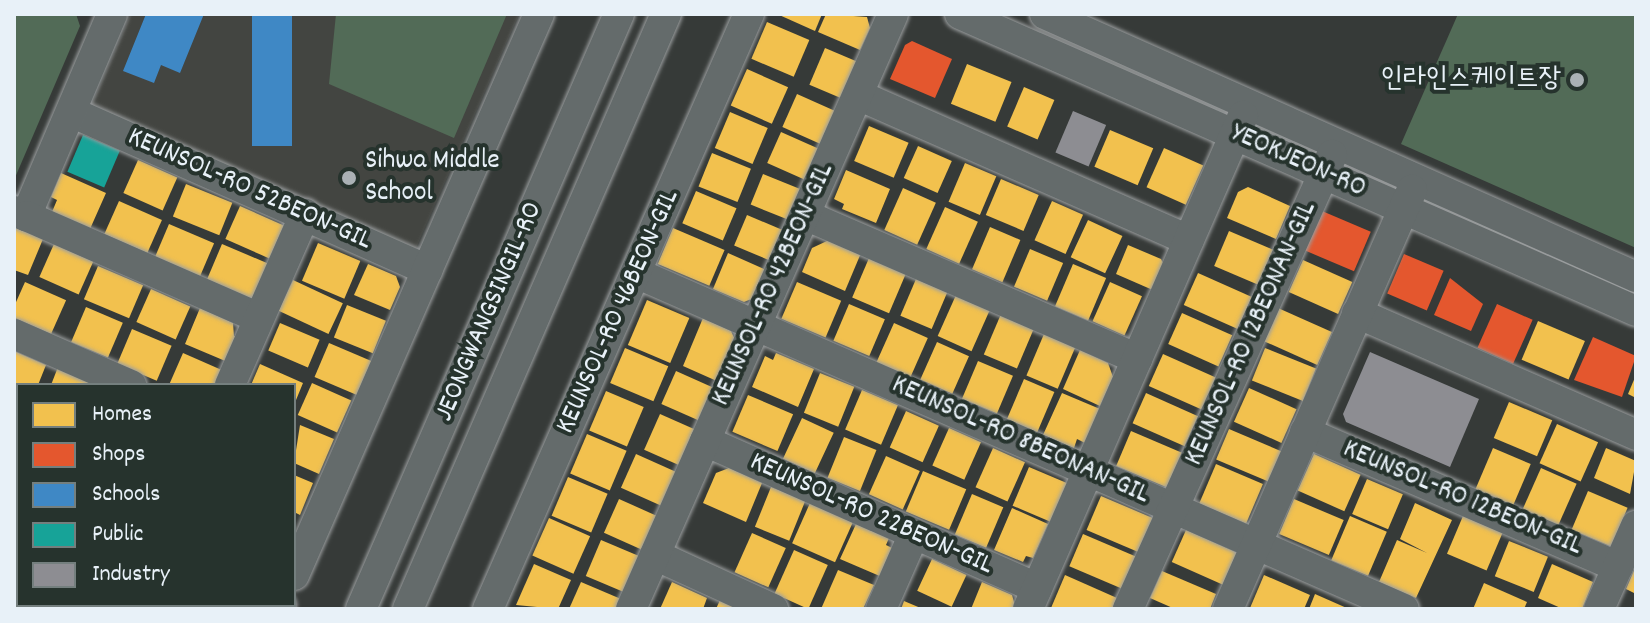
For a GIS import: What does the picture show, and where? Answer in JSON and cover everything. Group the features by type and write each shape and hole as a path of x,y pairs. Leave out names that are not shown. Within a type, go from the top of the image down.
{"street":[{"path":"112,14 71,112 20,214 259,318"},
{"path":"296,570 539,14"},
{"name":"JEONGWANGSINGIL-RO","path":"361,609 619,14"},
{"name":"JEONGWANGSINGIL-RO","path":"408,609 666,14"},
{"name":"KEUNSOL-RO 46BEON-GIL","path":"488,609 749,14"},
{"name":"KEUNSOL-RO 42BEON-GIL","path":"631,609 893,14"},
{"name":"YEOKJEON-RO","path":"960,14 1235,134 1416,180 1636,277"},
{"name":"YEOKJEON-RO","path":"1045,14 1248,106 1403,208 1636,311"},
{"path":"858,95 1189,240"},
{"name":"KEUNSOL-RO 22BEON-GIL","path":"705,441 914,534 1033,599 1248,106"},
{"name":"KEUNSOL-RO 52BEON-GIL","path":"71,112 428,270"},
{"name":"KEUNSOL-RO 12BEONAN-GIL","path":"1128,609 1330,159"},
{"path":"1228,609 1416,180"},
{"path":"231,383 305,214"},
{"path":"805,215 1137,359"},
{"name":"KEUNSOL-RO 8BEONAN-GIL","path":"636,273 1404,609"},
{"path":"1357,313 1636,435"},
{"path":"14,334 126,383"},
{"name":"KEUNSOL-RO 12BEON-GIL","path":"1305,432 1618,567"},
{"name":"KEUNSOL-RO 12BEON-GIL","path":"1599,609 1636,526"},
{"path":"881,609 914,534"},
{"path":"655,555 773,609"}],"shaded area":[{"name":"Sihwa Middle School","path":"131,14 519,14 415,250 91,106"}],"green space":[{"path":"14,14 76,14 80,26 14,180"},
{"path":"336,14 507,14 454,138 329,84"},
{"path":"1458,14 1636,14 1636,248 1401,144"}],"building: Homes":[{"path":"777,14 822,14 815,31"},
{"path":"826,14 867,17 870,28 860,50 818,32"},
{"path":"767,22 809,40 794,77 751,59"},
{"path":"825,48 856,61 841,98 809,85"},
{"path":"967,64 1012,82 995,122 951,104"},
{"path":"747,69 788,87 772,124 731,106"},
{"path":"1024,87 1054,100 1038,139 1007,127"},
{"path":"797,94 836,111 822,144 782,127"},
{"path":"730,112 768,128 753,164 715,148"},
{"path":"869,126 909,143 894,178 854,161"},
{"path":"1110,130 1153,148 1138,185 1094,167"},
{"path":"781,132 822,150 808,181 767,163"},
{"path":"918,146 952,161 938,193 904,178"},
{"path":"1164,148 1203,165 1186,205 1147,187"},
{"path":"712,153 751,169 737,202 699,186"},
{"path":"138,160 177,177 163,210 123,193"},
{"path":"965,163 996,176 980,215 949,202"},
{"path":"846,170 890,189 876,223 842,209 844,204 834,199"},
{"path":"61,173 106,193 90,229 52,212 57,200 51,197"},
{"path":"763,174 802,190 790,220 751,205"},
{"path":"1001,179 1039,195 1024,231 986,215"},
{"path":"186,184 232,203 219,235 173,216"},
{"path":"1248,187 1290,206 1276,239 1227,218 1238,192"},
{"path":"903,188 936,203 917,245 884,230"},
{"path":"696,191 737,208 723,240 682,223"},
{"path":"119,201 162,220 147,253 104,234"},
{"path":"1052,201 1083,215 1066,254 1035,240"},
{"path":"240,206 284,226 269,258 225,239"},
{"path":"945,207 978,222 959,264 926,249"},
{"path":"747,215 782,230 769,260 734,245"},
{"path":"1088,220 1122,236 1105,273 1071,257"},
{"path":"169,224 214,243 200,276 155,257"},
{"path":"14,226 43,239 28,275 14,270"},
{"path":"990,227 1020,240 1002,282 972,269"},
{"path":"673,228 725,250 709,286 658,264"},
{"path":"1229,231 1276,251 1261,286 1214,266"},
{"path":"829,240 861,253 845,291 802,272 812,248"},
{"path":"318,243 360,261 344,299 302,281"},
{"path":"54,244 93,261 79,294 39,277"},
{"path":"222,244 268,264 253,299 207,280"},
{"path":"1128,245 1161,259 1165,267 1155,291 1116,274"},
{"path":"1030,249 1063,263 1047,301 1014,287"},
{"path":"728,253 766,270 754,298 744,302 713,289"},
{"path":"869,258 906,274 889,313 852,298"},
{"path":"1303,260 1352,282 1338,314 1289,292"},
{"path":"368,264 396,276 400,287 390,310 354,295"},
{"path":"1073,264 1106,278 1088,320 1055,306"},
{"path":"98,266 143,285 129,318 84,299"},
{"path":"1198,273 1252,297 1238,329 1184,305"},
{"path":"916,279 947,292 932,329 900,316"},
{"path":"293,280 343,303 328,334 279,311"},
{"path":"25,282 66,300 51,334 14,318 14,307"},
{"path":"797,282 841,301 826,338 781,319"},
{"path":"1110,282 1142,296 1124,336 1093,321"},
{"path":"151,289 190,306 176,339 136,322"},
{"path":"956,295 990,310 971,351 938,336"},
{"path":"647,300 689,318 670,363 628,345"},
{"path":"849,304 885,319 869,356 833,341"},
{"path":"347,305 386,321 373,353 334,337"},
{"path":"86,307 123,323 108,358 71,342"},
{"path":"200,308 233,323 234,336 240,339 230,363 185,344"},
{"path":"1278,308 1332,332 1317,365 1263,341"},
{"path":"1182,313 1232,335 1218,366 1168,344"},
{"path":"1001,314 1034,328 1017,369 984,355"},
{"path":"703,318 731,331 736,342 719,382 683,366"},
{"path":"1538,321 1585,341 1569,380 1522,360"},
{"path":"280,323 320,340 308,367 268,351"},
{"path":"894,323 928,338 909,379 876,364"},
{"path":"132,329 172,346 157,381 117,364"},
{"path":"1044,334 1075,347 1058,389 1026,375"},
{"path":"937,342 969,356 952,394 920,379"},
{"path":"329,343 371,361 357,395 315,377"},
{"path":"625,348 668,366 653,401 610,383"},
{"path":"1265,348 1316,369 1303,401 1252,380"},
{"path":"1080,350 1108,363 1113,377 1100,406 1063,389"},
{"path":"14,351 46,365 39,383 16,383 14,390"},
{"path":"183,353 224,371 219,383 170,383"},
{"path":"776,353 814,369 798,407 752,387 765,356 773,360"},
{"path":"1163,354 1217,378 1203,410 1149,386"},
{"path":"978,361 1013,376 997,414 962,399"},
{"path":"260,364 303,383 296,400 296,383 252,383"},
{"path":"58,367 94,383 52,383"},
{"path":"676,371 718,390 703,423 661,404"},
{"path":"820,373 854,387 838,427 804,413"},
{"path":"1636,375 1636,398 1628,394"},
{"path":"1024,379 1054,392 1036,434 1006,421"},
{"path":"312,383 351,400 337,432 298,415"},
{"path":"1249,388 1297,409 1281,443 1234,422"},
{"path":"862,390 898,405 881,445 845,430"},
{"path":"606,391 644,407 627,447 589,431"},
{"path":"1062,393 1100,409 1085,443 1077,439 1074,448 1043,435"},
{"path":"1146,393 1198,416 1185,446 1133,423"},
{"path":"748,395 793,414 777,451 732,432"},
{"path":"14,401 16,420 14,438"},
{"path":"1509,402 1552,420 1537,456 1494,438"},
{"path":"906,411 939,426 923,462 890,448"},
{"path":"660,414 696,430 680,465 644,450"},
{"path":"802,418 834,433 815,474 783,459"},
{"path":"1557,424 1598,442 1581,482 1540,463"},
{"path":"300,425 334,439 319,474 296,464"},
{"path":"949,428 981,442 964,480 932,465"},
{"path":"1229,429 1282,452 1269,482 1216,459"},
{"path":"1131,431 1183,453 1168,488 1116,466"},
{"path":"587,434 627,451 610,490 570,474"},
{"path":"844,437 876,450 860,491 828,478"},
{"path":"993,448 1025,462 1007,502 976,487"},
{"path":"1493,448 1531,464 1513,506 1475,490"},
{"path":"1606,448 1636,461 1630,494 1594,478"},
{"path":"636,454 681,474 666,508 621,488"},
{"path":"1314,454 1361,475 1344,511 1298,491"},
{"path":"886,456 920,471 903,509 869,494"},
{"path":"1216,464 1263,484 1246,524 1199,504"},
{"path":"1029,467 1075,487 1059,525 1013,506"},
{"path":"729,468 762,483 746,522 703,503 716,473"},
{"path":"1541,468 1577,484 1558,526 1522,510"},
{"path":"923,471 966,489 949,530 906,512"},
{"path":"296,476 313,483 300,515 296,513"},
{"path":"568,477 608,494 591,532 552,516"},
{"path":"1367,479 1403,494 1388,529 1352,514"},
{"path":"771,487 805,501 789,541 755,527"},
{"path":"1588,491 1628,508 1611,546 1572,530"},
{"path":"972,494 1003,507 986,548 955,535"},
{"path":"1101,496 1154,519 1140,553 1087,530"},
{"path":"619,499 659,517 644,551 604,533"},
{"path":"1294,499 1344,520 1329,555 1279,534"},
{"path":"810,503 853,522 835,562 792,543"},
{"path":"1415,503 1452,520 1416,598 1379,582 1397,540 1427,553 1400,539"},
{"path":"1012,508 1048,524 1033,558 1026,556 1023,562 994,550"},
{"path":"1350,516 1387,532 1368,576 1331,560"},
{"path":"1463,516 1503,533 1487,571 1447,554"},
{"path":"549,518 590,536 573,574 532,555"},
{"path":"14,522 16,564 14,563"},
{"path":"856,524 889,538 886,545 894,549 882,577 840,559"},
{"path":"1186,530 1237,553 1223,585 1172,562"},
{"path":"752,533 786,548 768,587 735,572"},
{"path":"1083,534 1136,557 1123,589 1069,566"},
{"path":"601,540 644,558 629,594 586,576"},
{"path":"1509,541 1548,557 1534,592 1495,576"},
{"path":"794,550 828,565 808,609 774,594"},
{"path":"932,559 966,575 952,607 917,591"},
{"path":"534,564 571,580 558,609 516,605"},
{"path":"1552,564 1593,582 1582,609 1563,609 1538,598"},
{"path":"1636,566 1636,594 1626,589"},
{"path":"838,570 874,585 863,609 821,609"},
{"path":"1162,571 1216,594 1210,609 1175,609 1150,598"},
{"path":"1065,575 1117,598 1112,609 1051,608"},
{"path":"1264,575 1310,595 1304,609 1250,608"},
{"path":"581,582 621,599 616,609 569,609"},
{"path":"672,582 707,598 703,609 660,609"},
{"path":"982,582 1012,595 1016,609 971,609"},
{"path":"1484,583 1527,602 1524,609 1473,609"},
{"path":"1315,594 1349,609 1309,609"},
{"path":"720,600 739,609 716,609"},
{"path":"904,601 923,609 901,609"},
{"path":"200,607 205,609 152,609"}],"building: Shops":[{"path":"912,41 952,59 935,98 890,79 905,45"},
{"path":"1322,211 1371,232 1354,271 1305,251"},
{"path":"1404,254 1444,271 1427,310 1387,294"},
{"path":"1450,278 1483,304 1471,331 1434,315"},
{"path":"1497,304 1533,320 1513,364 1477,348"},
{"path":"1593,337 1636,356 1622,397 1574,380"}],"building: Schools":[{"path":"146,14 204,14 180,73 161,65 154,83 123,71"},
{"path":"252,14 292,14 292,146 252,146"}],"building: Public":[{"path":"83,135 120,151 104,187 67,172"}],"building: Industry":[{"path":"1073,111 1106,125 1089,166 1055,152"},
{"path":"1370,352 1479,399 1450,467 1346,422 1343,414"}],"place":[{"name":"인라인스케이트장","path":"1577,80"},
{"name":"Sihwa Middle School","path":"349,178"}]}
